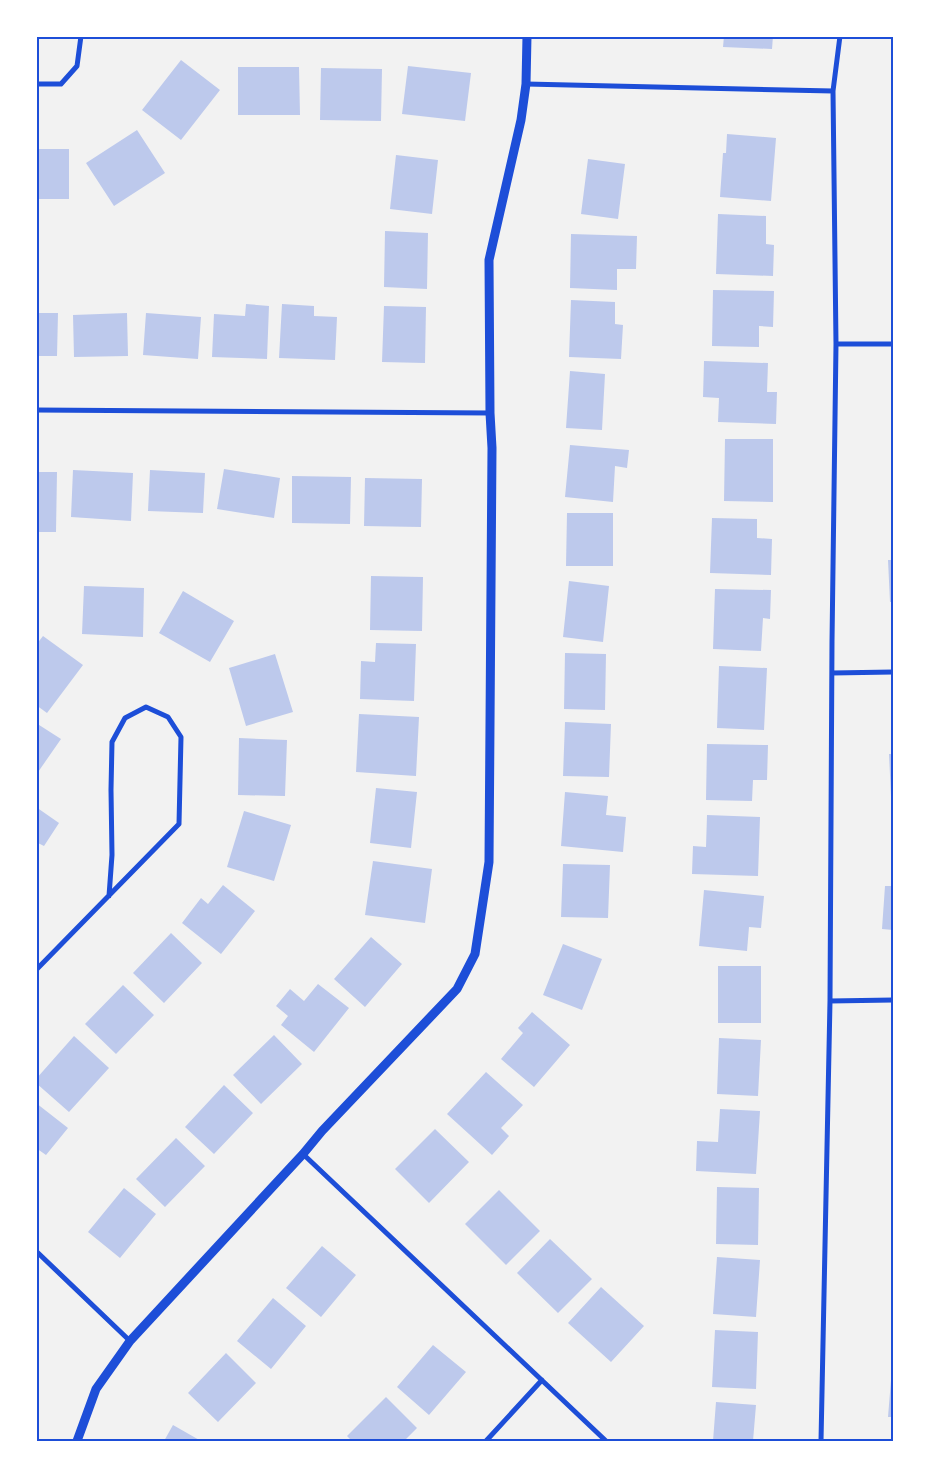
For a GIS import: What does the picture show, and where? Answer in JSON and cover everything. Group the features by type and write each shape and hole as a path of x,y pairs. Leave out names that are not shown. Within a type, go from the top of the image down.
{"street":[{"path":"36,84 61,84 77,66 81,36"},
{"path":"77,1441 96,1389 130,1341 322,1131 457,989 476,954 489,862 492,448 490,413 490,260 521,120 526,84 527,36"},
{"path":"821,1441 830,1001 836,344 833,91 840,36"},
{"path":"526,84 833,91"},
{"path":"836,344 893,344"},
{"path":"36,410 490,413"},
{"path":"832,673 893,672"},
{"path":"36,970 109,896 179,824 181,738 168,717 146,707 125,718 112,742 112,855 109,896"},
{"path":"830,1001 893,1000"},
{"path":"303,1154 606,1441"},
{"path":"36,1251 130,1341"},
{"path":"486,1441 542,1380"}],"building":[{"path":"724,36 773,36 772,49 723,47"},
{"path":"181,60 220,90 181,140 142,110"},
{"path":"408,66 471,73 465,121 402,114"},
{"path":"238,67 299,67 300,115 238,115"},
{"path":"321,68 382,69 381,121 320,120"},
{"path":"137,130 165,173 114,206 86,163"},
{"path":"727,134 776,138 771,201 720,197 723,153 726,153"},
{"path":"36,149 69,149 69,199 36,199"},
{"path":"396,155 438,160 432,214 390,209"},
{"path":"588,159 625,164 618,219 581,214"},
{"path":"718,214 766,216 766,244 774,245 773,276 716,274"},
{"path":"385,231 428,233 427,289 384,287"},
{"path":"571,234 637,236 636,269 617,269 617,290 570,288"},
{"path":"713,290 774,291 773,327 759,326 759,347 712,346"},
{"path":"571,300 615,302 615,324 623,325 621,359 569,357"},
{"path":"246,304 269,306 267,359 212,357 214,314 245,316"},
{"path":"282,304 314,306 314,316 337,317 335,360 279,358"},
{"path":"384,306 426,307 425,363 382,362"},
{"path":"36,313 58,313 57,356 36,356"},
{"path":"127,313 128,356 74,357 73,315"},
{"path":"146,313 201,317 198,359 143,355"},
{"path":"704,361 768,363 767,392 777,392 776,424 718,422 719,398 703,397"},
{"path":"570,371 605,374 602,430 566,428"},
{"path":"725,439 773,439 773,502 724,501"},
{"path":"570,445 629,450 627,468 615,466 613,502 565,497"},
{"path":"224,469 280,478 274,518 217,509"},
{"path":"73,470 133,473 131,521 71,517"},
{"path":"150,470 205,473 203,513 148,511"},
{"path":"36,472 57,472 56,532 36,532"},
{"path":"292,476 351,477 350,524 292,523"},
{"path":"365,478 422,479 421,527 364,526"},
{"path":"567,513 613,513 613,566 566,566"},
{"path":"712,518 757,519 757,538 772,539 771,575 710,573"},
{"path":"888,560 893,560 893,602 890,602"},
{"path":"371,576 423,577 422,631 370,630"},
{"path":"569,581 609,586 603,642 563,637"},
{"path":"84,586 144,588 143,637 82,634"},
{"path":"715,589 771,590 770,619 763,618 761,651 713,649"},
{"path":"183,591 234,621 210,662 159,633"},
{"path":"43,636 83,665 47,713 36,705 36,645"},
{"path":"376,643 416,644 414,701 360,699 361,661 375,662"},
{"path":"565,653 606,654 605,710 564,709"},
{"path":"275,654 293,712 246,726 229,668"},
{"path":"719,666 767,668 764,730 717,728"},
{"path":"359,714 419,717 416,776 356,772"},
{"path":"565,722 611,724 609,777 563,776"},
{"path":"36,723 61,739 36,775"},
{"path":"239,738 287,740 285,796 238,795"},
{"path":"707,744 768,745 767,780 753,780 752,801 706,800"},
{"path":"889,754 893,754 893,796 891,796"},
{"path":"376,788 417,792 411,848 370,843"},
{"path":"565,792 608,796 606,815 626,817 623,852 561,846"},
{"path":"36,807 59,823 44,846 38,843 36,845"},
{"path":"244,811 291,825 274,881 227,867"},
{"path":"707,815 760,817 758,876 692,874 693,846 706,847"},
{"path":"373,861 432,869 425,923 365,915"},
{"path":"563,864 610,865 608,918 561,917"},
{"path":"223,885 255,911 221,954 182,923 201,898 208,904"},
{"path":"885,886 893,886 893,930 882,929"},
{"path":"704,890 764,896 761,928 749,927 747,951 699,946"},
{"path":"171,933 202,963 164,1003 133,973"},
{"path":"371,937 402,964 365,1007 334,979"},
{"path":"563,944 602,959 582,1010 543,995"},
{"path":"718,966 761,966 761,1023 718,1023"},
{"path":"318,984 349,1008 314,1052 281,1025 288,1016 276,1006 290,989 304,1001"},
{"path":"123,985 154,1015 116,1054 85,1024"},
{"path":"532,1012 570,1045 534,1087 501,1059 523,1033 518,1028"},
{"path":"274,1035 302,1064 261,1104 233,1075"},
{"path":"74,1036 109,1068 69,1112 36,1083 36,1079"},
{"path":"719,1038 761,1040 758,1096 717,1094"},
{"path":"486,1072 523,1105 501,1128 509,1136 492,1155 447,1114"},
{"path":"224,1085 253,1113 214,1154 185,1127"},
{"path":"36,1103 68,1128 46,1155 36,1148"},
{"path":"720,1109 760,1111 756,1174 696,1171 697,1141 718,1142"},
{"path":"435,1129 469,1162 429,1203 395,1169"},
{"path":"176,1138 205,1166 165,1207 136,1179"},
{"path":"717,1187 759,1188 758,1245 716,1244"},
{"path":"124,1188 156,1214 120,1258 88,1232"},
{"path":"499,1190 540,1231 506,1265 465,1224"},
{"path":"550,1239 592,1279 558,1313 517,1273"},
{"path":"891,1245 893,1245 893,1265 891,1265"},
{"path":"322,1246 356,1275 321,1317 286,1288"},
{"path":"717,1257 760,1260 756,1317 713,1314"},
{"path":"601,1287 644,1326 611,1362 568,1323"},
{"path":"273,1298 306,1326 271,1369 237,1341"},
{"path":"891,1318 893,1318 893,1341 891,1340"},
{"path":"715,1330 758,1332 756,1389 712,1387"},
{"path":"433,1345 466,1372 429,1415 397,1387"},
{"path":"226,1353 256,1383 218,1422 188,1393"},
{"path":"891,1380 893,1380 893,1417 888,1417"},
{"path":"386,1397 417,1428 404,1441 352,1441 347,1436"},
{"path":"716,1402 756,1405 753,1441 713,1441"},
{"path":"173,1425 201,1441 164,1441"}]}
